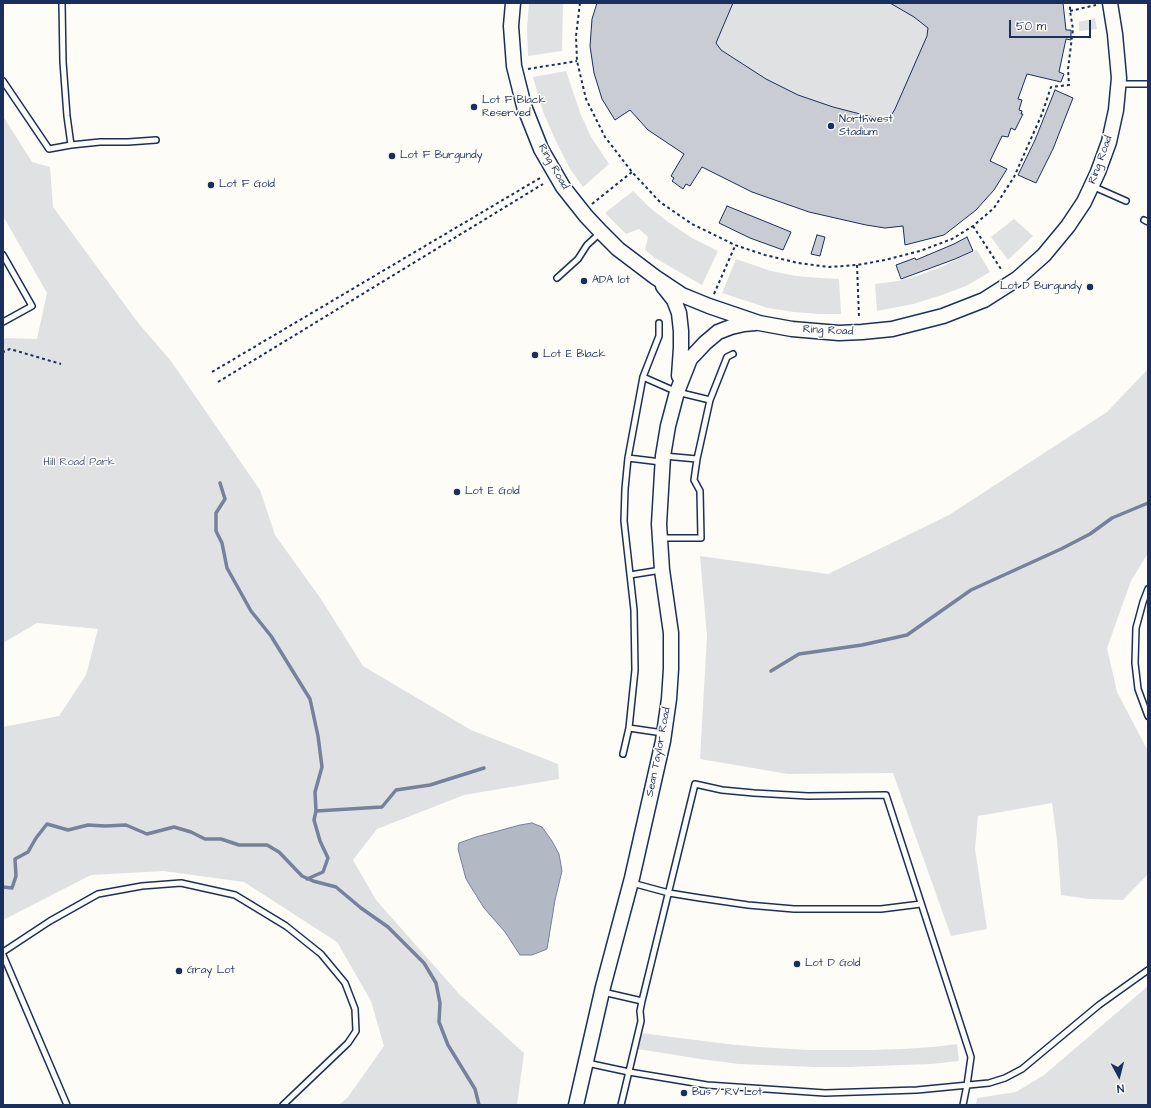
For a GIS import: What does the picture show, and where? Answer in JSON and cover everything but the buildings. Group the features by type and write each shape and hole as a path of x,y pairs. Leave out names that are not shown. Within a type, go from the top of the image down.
{"main road":[{"name":"Ring Road","path":"513,3 511,26 514,66 524,106 541,149 563,187 601,232 618,249 682,295 759,323 792,329 839,333 892,329 943,316 984,300 1017,278 1044,255 1068,226 1084,202 1098,172 1109,142 1116,110 1119,84 1118,53 1103,4"},
{"name":"Sean Taylor Road","path":"655,277 674,300 679,313 681,348 677,392"},
{"name":"Sean Taylor Road","path":"576,1105 584,1063 631,882 664,733 671,669 671,633 662,570 659,524 663,459 668,426 677,392 690,359 718,332 744,324 759,323"}],"lane":[{"path":"62,3 62,62 71,145"},
{"path":"3,81 49,149 100,142 156,140"},
{"path":"1119,84 1148,84"},
{"path":"1091,186 1126,201"},
{"path":"557,278 578,259 587,245 601,232"},
{"path":"3,255 32,306 3,322"},
{"path":"623,754 629,728 635,662 634,610 624,521 625,489 628,458 643,376 659,336 659,323"},
{"path":"660,538 701,538 700,491 694,480 697,459 710,400 727,358 732,354"},
{"path":"643,376 677,392 710,400"},
{"path":"628,458 697,459"},
{"path":"630,575 662,570"},
{"path":"1148,590 1136,628 1135,663 1138,689 1148,716"},
{"path":"629,728 664,733"},
{"path":"621,1105 641,1021 640,1011 642,1001 695,784 722,790 754,794 808,796 886,795 971,1057 963,1105"},
{"path":"631,882 669,893 748,905 794,909 881,909 921,904"},
{"path":"67,1105 3,954 50,921 98,894 142,886 181,883 235,895 286,926 321,954 345,983 355,1009 356,1031 348,1043 283,1105"},
{"path":"584,1063 707,1085 825,1093 917,1090 989,1083 1005,1078 1022,1069 1099,1006 1148,970"},
{"path":"602,992 642,1001"}],"path":[{"path":"580,3 576,36 577,61 586,99 605,136 632,172 660,202 692,224 735,245 765,256 798,264 829,267 857,265 920,251 952,239 973,226 994,208 1014,177 1042,114 1052,87 1069,85 1068,69 1074,29 1070,11 1070,3"},
{"path":"1070,11 1103,4"},
{"path":"528,69 577,61"},
{"path":"592,204 632,172"},
{"path":"212,372 540,178"},
{"path":"218,382 543,184"},
{"path":"973,226 1001,269"},
{"path":"714,294 735,245"},
{"path":"857,265 859,317"},
{"path":"3,352 10,349 61,364"}],"green space":[{"path":"529,3 563,3 562,51 528,56 527,28"},
{"name":"Northwest Stadium","path":"597,3 1063,3 1066,30 1071,30 1071,40 1066,39 1059,72 1064,74 1061,82 1027,74 1018,99 1022,100 1019,110 1022,111 1018,119 1018,123 1015,130 1011,128 1008,137 1002,136 990,161 1007,170 994,190 976,210 952,228 931,238 905,245 903,227 885,228 866,225 809,212 702,167 689,186 686,184 683,189 672,181 674,178 671,176 685,155 648,130 630,110 615,120 602,99 594,73 590,46 592,19"},
{"path":"1095,18 1097,29 1079,31 1079,22"},
{"path":"566,71 581,115 591,137 609,164 583,187 570,169 555,139 543,112 533,77"},
{"name":"Hill Road Park","path":"3,116 32,162 50,167 53,207 139,324 171,361 260,490 275,535 321,599 363,666 471,730 558,764 559,779 464,795 377,829 353,860 376,900 460,995 524,1053 517,1105 339,1105 348,1097 384,1046 371,1001 337,942 244,882 163,871 91,875 3,920 3,727 59,716 86,675 98,629 37,623 3,643 3,340 6,338 37,339 47,293 3,216"},
{"path":"633,191 649,207 668,222 692,238 718,251 702,285 655,258 645,250 648,237 639,229 626,234 605,213"},
{"path":"1014,219 1033,236 1008,260 991,237"},
{"path":"977,250 990,272 966,286 939,296 913,304 877,311 875,284 898,281 920,275"},
{"path":"736,259 771,271 796,276 839,279 841,314 794,312 768,308 722,293"},
{"path":"1148,369 1148,553 1131,581 1107,648 1117,692 1148,751 1148,874 1123,900 1089,899 1061,895 1057,840 1052,803 978,816 975,849 987,929 951,936 893,773 788,774 700,759 707,636 700,556 828,574 949,515 1107,412"},
{"path":"1148,986 1148,1104 976,1105 977,1098 1016,1092 1044,1075"},
{"path":"641,1033 758,1047 809,1050 903,1049 957,1044 959,1061 931,1064 848,1067 739,1064 638,1049"}],"shaded area":[{"path":"532,823 542,827 552,841 559,854 562,871 555,900 547,949 532,955 520,955 505,932 484,908 466,879 458,849 459,843 476,837"}],"waterway":[{"path":"220,483 225,499 216,513 216,531 222,543 227,568 251,611 271,636 310,699 318,736 322,767 315,792 316,811"},
{"path":"771,671 799,654 862,645 907,635 971,590 1061,549 1090,534 1112,518 1148,503"},
{"path":"307,879 323,872 328,858 320,841 314,820 316,811 382,807 396,790 430,785 484,768"},
{"path":"3,887 12,888 16,876 15,859 28,852 36,838 47,824 68,830 88,825 126,825 147,834 174,827 191,832 205,839 221,839 239,845 267,845 279,852 302,876 313,881 336,887 361,908 388,927 424,963 436,983 440,1003 439,1022 448,1045 475,1089 479,1105"}],"place":[{"name":"Lot F Black Reserved","path":"474,107"},
{"name":"Northwest Stadium","path":"831,126"},
{"name":"Lot F Burgundy","path":"392,156"},
{"name":"Lot F Gold","path":"211,185"},
{"name":"ADA lot","path":"584,281"},
{"name":"Lot D Burgundy","path":"1090,287"},
{"name":"Lot E Black","path":"535,355"},
{"name":"Lot E Gold","path":"457,492"},
{"name":"Lot D Gold","path":"797,964"},
{"name":"Gray Lot","path":"179,971"},
{"name":"Bus / RV Lot","path":"684,1093"}]}
